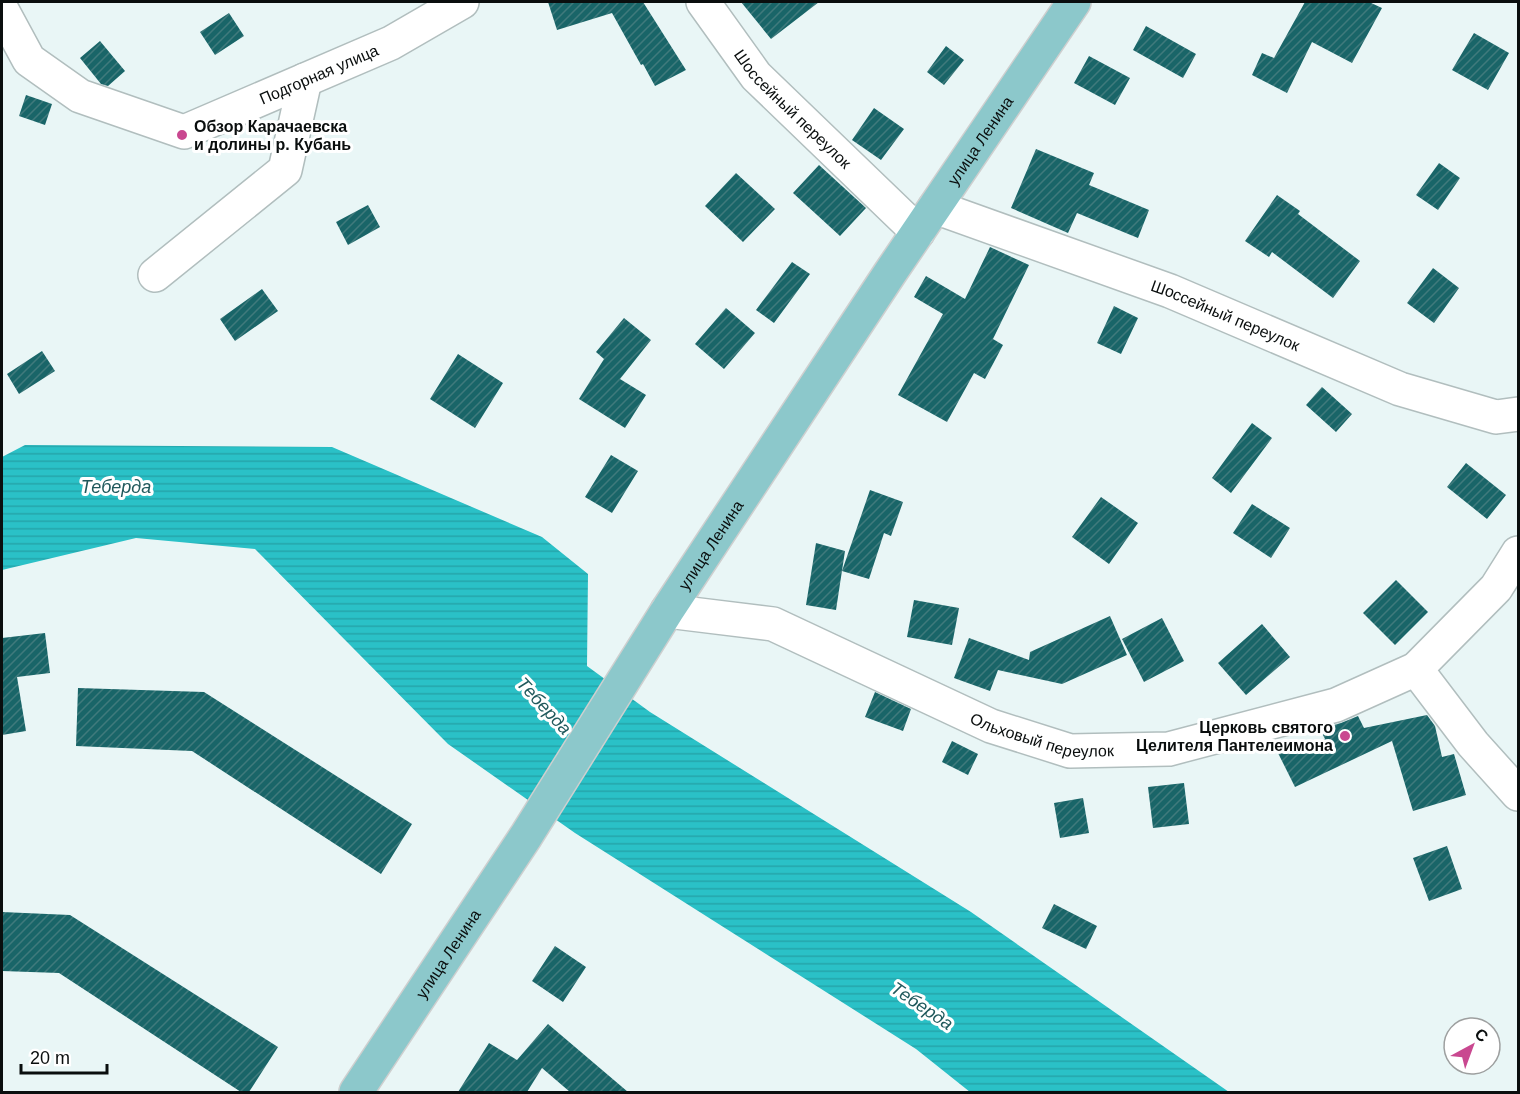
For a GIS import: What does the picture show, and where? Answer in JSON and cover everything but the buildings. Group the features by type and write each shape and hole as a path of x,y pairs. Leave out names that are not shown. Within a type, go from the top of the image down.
{"main road":[{"name":"улица Ленина","path":"356,1092 526,836 667,610 1074,2"}],"street":[{"name":"Подгорная улица","path":"2,10 29,60 80,96 184,132 391,44 462,2"},
{"name":"Шоссейный переулок","path":"704,2 756,76 926,220 1170,291 1400,389 1496,417 1518,414"},
{"path":"155,275 285,170 305,80"},
{"name":"Ольховый переулок","path":"667,610 773,624 991,726 1070,751 1168,749 1336,705 1416,669 1496,588 1518,553"},
{"path":"1416,669 1473,744 1518,794"}],"water":[{"name":"Теберда","path":"25,445 332,447 542,537 588,574 587,666 650,712 971,912 1229,1092 970,1092 916,1049 575,833 448,744 255,549 136,538 2,570 2,457"}],"place":[{"name":"Обзор Карачаевска и долины р. Кубань","path":"182,135"},
{"name":"Церковь святого Целителя Пантелеимона","path":"1345,736"}]}
